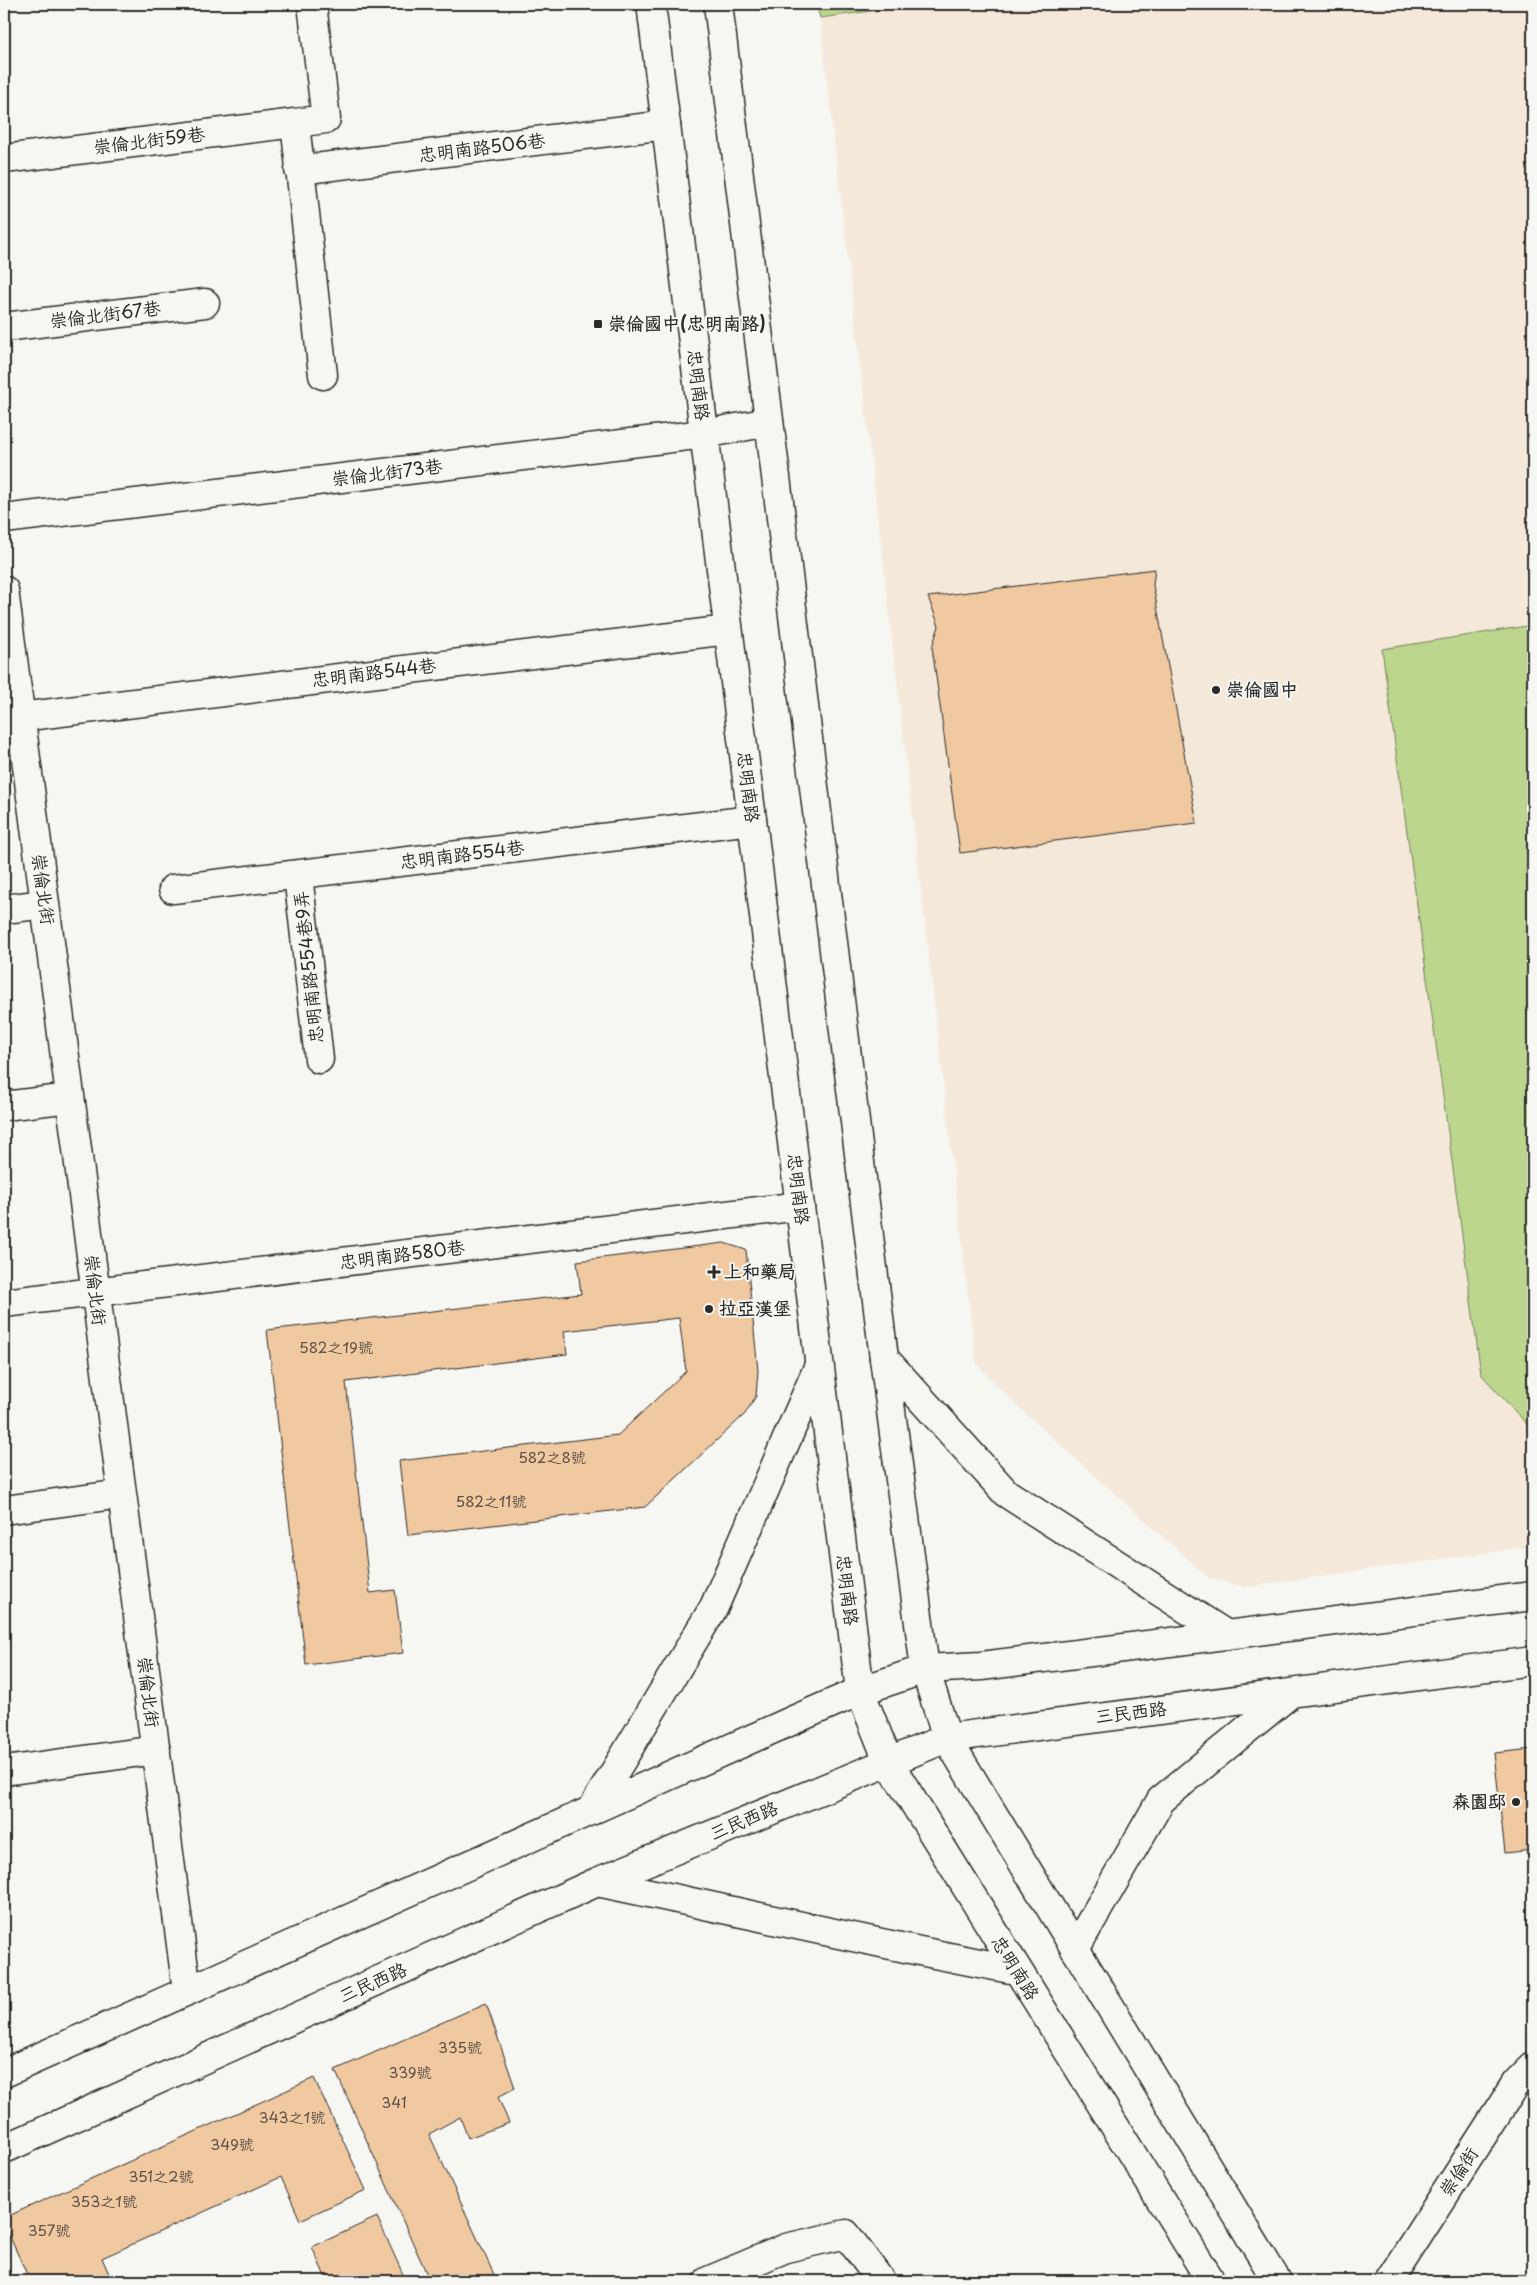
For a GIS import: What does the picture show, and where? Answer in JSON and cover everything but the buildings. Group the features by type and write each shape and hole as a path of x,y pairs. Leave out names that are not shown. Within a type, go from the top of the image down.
{"street":[{"path":"312,4 326,118 295,123 323,375"},
{"name":"忠明南路","path":"651,4 860,1691 888,1761 1016,1970 1211,2281"},
{"path":"718,4 884,1358 925,1669 947,1738 1276,2281"},
{"name":"崇倫北街59巷","path":"4,160 295,123"},
{"name":"忠明南路506巷","path":"299,170 666,125"},
{"name":"崇倫北街67巷","path":"4,327 205,303"},
{"name":"崇倫北街73巷","path":"4,519 704,434 769,422"},
{"name":"崇倫北街","path":"4,590 12,718 45,904 187,1991"},
{"name":"忠明南路544巷","path":"12,718 728,630"},
{"name":"忠明南路554巷","path":"173,889 752,820"},
{"name":"忠明南路554巷9弄","path":"298,875 319,1059"},
{"path":"4,910 45,904"},
{"path":"4,1106 70,1098"},
{"name":"忠明南路580巷","path":"4,1303 800,1206"},
{"path":"884,1358 1006,1493 1227,1635"},
{"path":"591,1811 714,1607 819,1365"},
{"path":"4,1510 122,1494"},
{"path":"4,2073 860,1691 925,1669 981,1666 1533,1596"},
{"name":"三民西路","path":"4,2149 597,1882 947,1738 1533,1661"},
{"path":"1075,1949 1161,1800 1291,1692"},
{"path":"4,1771 156,1750"},
{"path":"597,1882 837,1933 897,1948 1016,1970"},
{"name":"崇倫街","path":"1389,2281 1517,2082 1533,2066"},
{"path":"708,2281 738,2275 786,2248 846,2234 881,2281"}],"shaded area":[{"name":"崇倫國中","path":"923,4 1533,4 1533,1546 1245,1587 1209,1578 1016,1405 976,1363 820,18"}],"green space":[{"path":"816,4 923,4 820,18"},
{"path":"1533,625 1533,1431 1481,1374 1382,649"}],"place":[{"name":"崇倫國中(忠明南路)","path":"598,324"},
{"name":"崇倫國中","path":"1216,690"},
{"name":"上和藥局","path":"714,1272"},
{"name":"拉亞漢堡","path":"709,1309"},
{"name":"森園邸","path":"1516,1802"}]}
